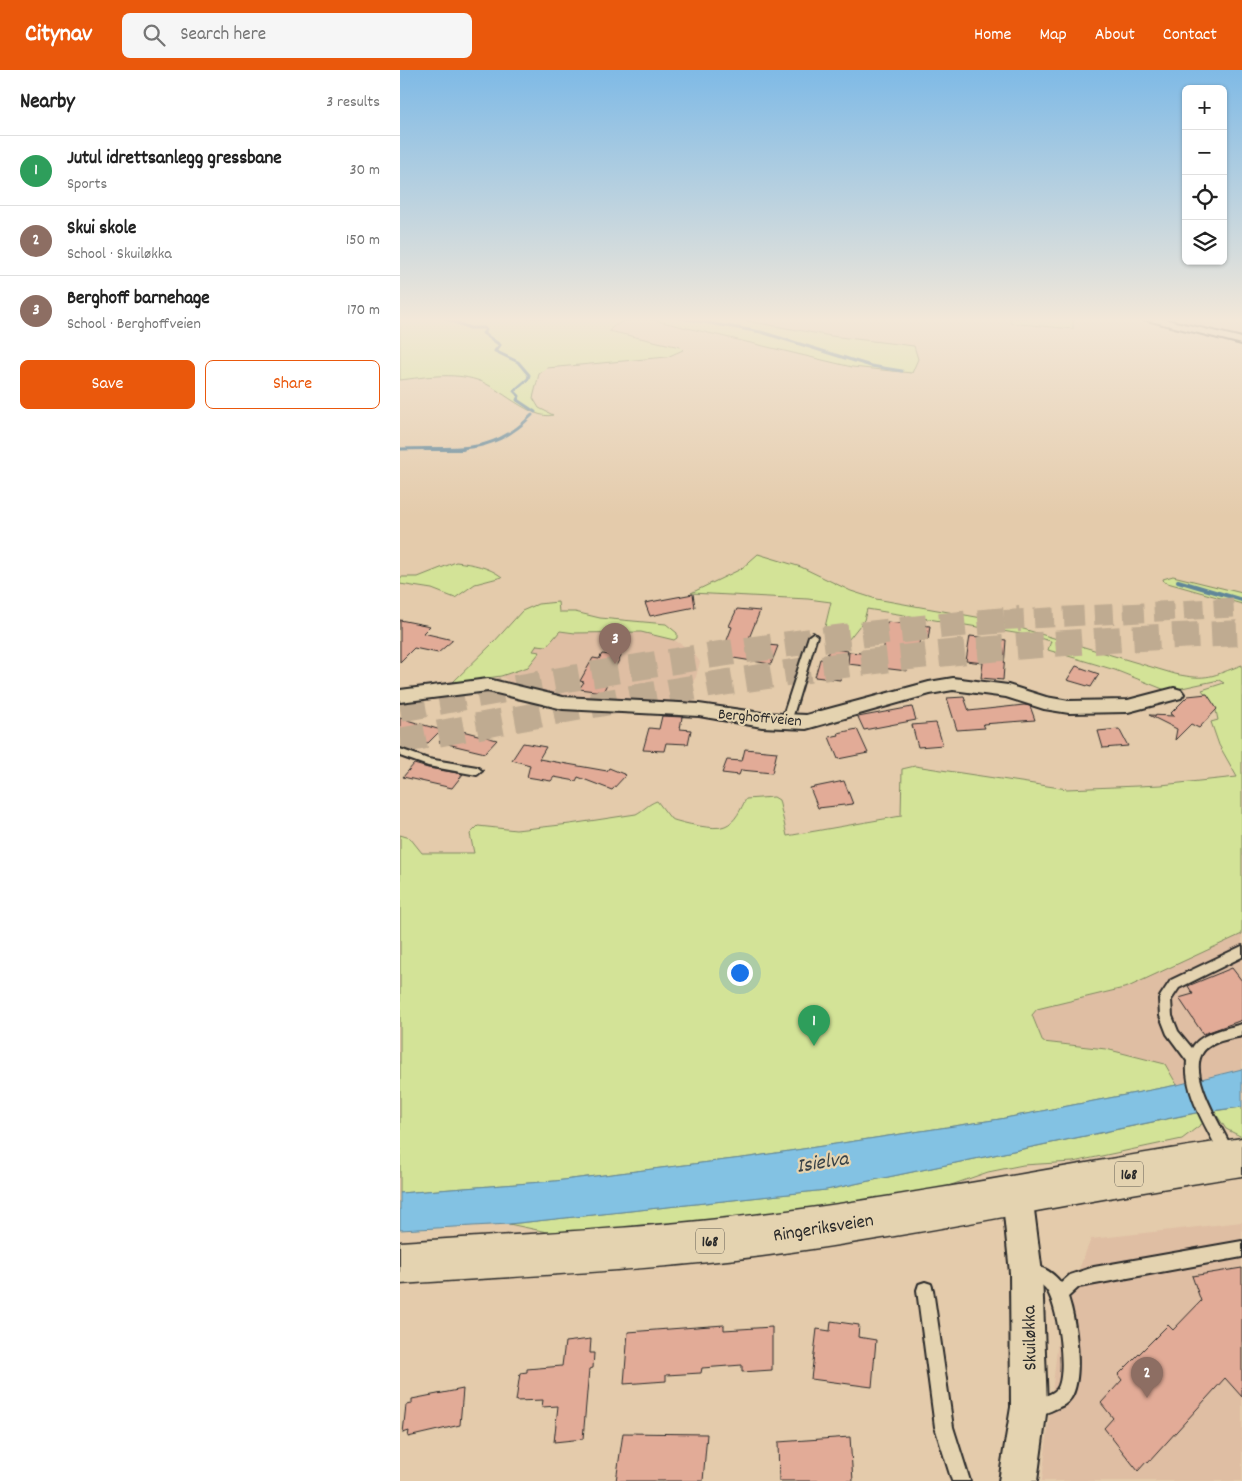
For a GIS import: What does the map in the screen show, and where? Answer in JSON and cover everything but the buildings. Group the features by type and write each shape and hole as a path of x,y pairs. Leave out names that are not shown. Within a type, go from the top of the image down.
{"main road":[{"name":"Ringeriksveien","path":"400,1263 702,1242 921,1212 1017,1194 1236,1158"}],"street":[{"name":"Berghoffveien","path":"400,696 488,685 563,703 699,710 786,722 806,722 929,688 953,684 1008,691 1044,703 1069,707 1128,706 1174,694"},
{"name":"Skuiløkka","path":"1017,1194 1026,1273 1029,1407 1018,1481"}],"lane":[{"path":"786,722 813,636"},
{"path":"400,752 407,756 442,765 477,771"},
{"path":"1236,1158 1208,1114 1192,1075 1192,1058 1173,1034 1166,1016 1165,999 1175,984 1242,951"},
{"path":"1192,1058 1204,1043 1242,1030"},
{"path":"1059,1295 1075,1280 1094,1275 1242,1249"},
{"path":"1026,1273 1044,1276 1059,1295 1068,1338 1070,1382 1065,1393 1058,1399 1029,1407"},
{"path":"925,1290 944,1427 961,1481"}],"shaded area":[{"path":"560,631 575,633 641,632 674,640 692,651 700,662 696,677 681,702 627,702 556,696 515,686 501,676 528,667 539,652 532,651 535,647 537,645 547,646"},
{"path":"1242,934 1242,1069 1177,1085 1165,1064 1106,1049 1043,1042 1032,1015 1037,1009 1128,987"},
{"path":"1242,1222 1242,1481 1042,1481 1061,1314 1091,1239"}],"green space":[{"path":"486,384 537,384 533,398 539,408 553,415 535,413"},
{"path":"758,554 801,567 851,591 876,599 993,620 1175,674 1203,677 1242,665 1242,934 1128,987 1037,1009 1032,1015 1043,1042 1106,1049 1165,1064 1177,1085 1000,1119 750,1157 555,1181 400,1193 400,835 410,838 422,853 474,853 470,834 478,826 516,830 570,824 636,814 657,801 671,819 714,828 729,824 738,814 746,799 774,797 779,800 787,836 901,816 902,769 915,766 1067,789 1161,785 1237,777 1219,745 1211,722 1218,720 1215,706 1202,690 1224,683 1219,680 1168,691 1115,670 1048,650 1051,641 1027,635 867,609 864,620 849,639 830,637 825,627 831,602 808,599 691,593 741,569"},
{"path":"456,562 480,566 502,577 475,584 455,598 432,589 400,584 400,577 418,577"},
{"path":"1173,576 1242,593 1242,604 1164,582 1163,579"},
{"path":"558,602 559,612 575,612 600,618 666,624 677,633 677,638 674,640 641,632 575,633 560,631 547,646 537,645 533,651 540,652 528,667 501,676 452,683 494,642 522,611 538,604"},
{"path":"1242,1107 1242,1137 1226,1129 1214,1111"},
{"path":"1201,1112 1203,1123 1182,1139 1073,1162 1023,1165 988,1172 937,1190 844,1207 577,1235 547,1232 509,1224 826,1190"}],"water":[{"name":"Isielva","path":"1242,1069 1242,1107 1195,1113 826,1190 509,1224 400,1230 400,1193 555,1181 750,1157 1000,1119 1177,1085"}],"waterway":[{"path":"522,384 514,391 519,396 517,400 535,412"},
{"path":"400,449 454,448 486,444 516,429 532,415"},
{"path":"425,449 463,449"},
{"path":"1178,581 1242,600"}],"tunnel":[{"path":"1016,619 1242,607"},
{"path":"400,709 554,681 786,644 864,634 1016,619"},
{"path":"1004,620 1016,619"},
{"path":"400,741 663,693 873,661 1136,638 1242,633"}],"place":[{"name":"Berghoff barnehage","path":"615,664"},
{"name":"Jutul idrettsanlegg gressbane","path":"814,1046"},
{"name":"Skui skole","path":"1147,1398"}]}
